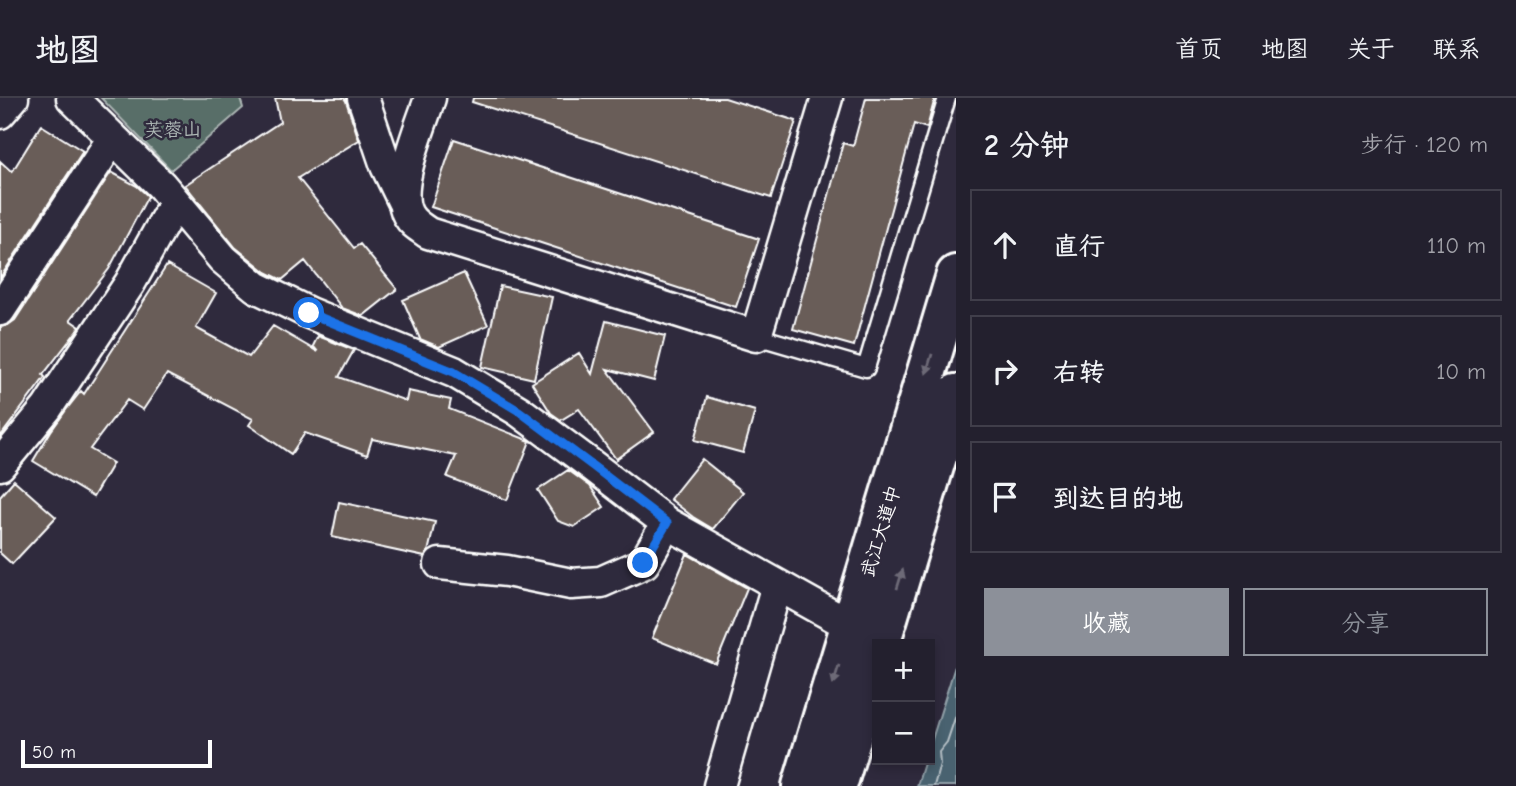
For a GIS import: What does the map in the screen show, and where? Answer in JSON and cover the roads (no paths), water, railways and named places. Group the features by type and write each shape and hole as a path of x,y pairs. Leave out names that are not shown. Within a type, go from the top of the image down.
{"main road":[{"name":"武江大道中","path":"865,635 956,275"},
{"name":"武江大道中","path":"802,786 865,635 956,394"},
{"path":"837,786 872,670"}],"street":[{"path":"0,113 13,98"},
{"path":"72,98 161,185 223,259 256,287 309,313 454,372 519,411 667,523 865,635"},
{"path":"363,98 386,166 406,213 414,224 428,233 756,336 827,98"},
{"path":"403,201 408,166 430,98"},
{"path":"0,310 113,138"},
{"path":"0,465 47,408 130,283 175,202"},
{"path":"440,564 507,571 571,584 601,582 643,563 667,523"},
{"path":"719,786 778,585"}],"lane":[{"path":"756,336 866,368 947,98"}],"water":[{"path":"956,663 956,786 917,786 923,765 935,765 935,730"}],"park label":[{"name":"芙蓉山","path":"173,129"}]}
